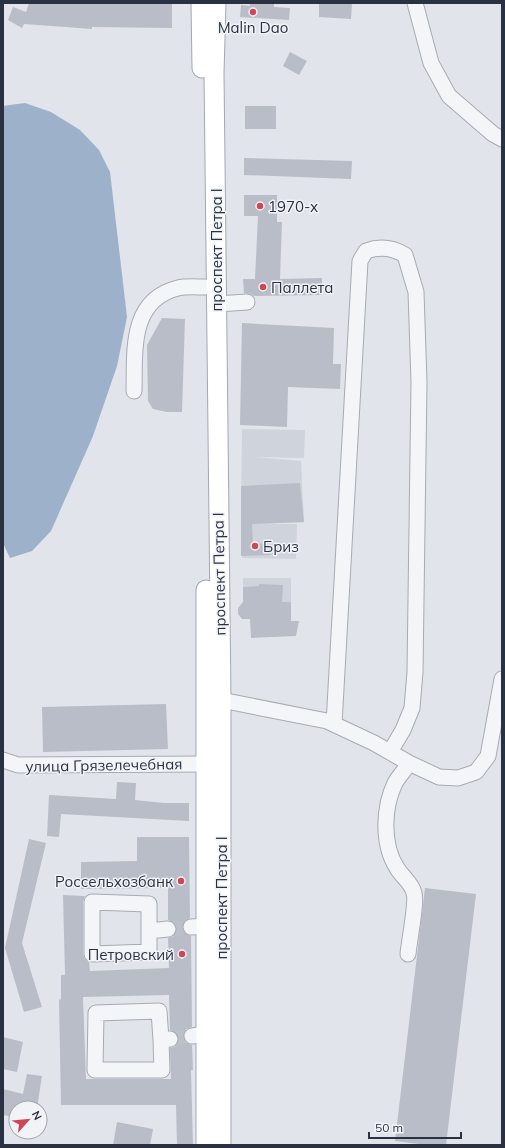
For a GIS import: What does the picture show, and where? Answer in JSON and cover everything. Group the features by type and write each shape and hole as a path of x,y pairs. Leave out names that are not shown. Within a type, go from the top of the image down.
{"main road":[{"name":"проспект Петра I","path":"201,3 205,286 206,764 198,926 199,1035 206,1145"},
{"name":"проспект Петра I","path":"216,3 214,74 221,700 222,1145"}],"street":[{"path":"415,3 431,63 448,96 493,134 502,139"},
{"path":"334,724 360,261 366,251 377,247 395,249 405,255 416,292 419,382 415,672 412,708 403,730 390,752"},
{"path":"134,392 136,333 145,310 156,296 178,288 205,286"},
{"path":"217,304 247,302"},
{"path":"221,700 327,721 438,777 458,778 476,772 488,756 502,679"},
{"name":"улица Грязелечебная","path":"3,760 18,765 206,764"},
{"path":"408,954 415,894 409,883 397,869 388,850 387,824 389,799 396,782 409,763"},
{"path":"92,902 148,904 149,931 149,952 92,954 92,902"},
{"path":"149,931 168,930"},
{"path":"159,1011 165,1039 162,1070 95,1070 96,1013 159,1011"}],"shaded area":[{"path":"242,429 305,430 304,458 254,457 301,461 304,522 255,524 297,524 296,559 242,558"},
{"path":"243,578 291,578 291,602 243,602"}],"water":[{"path":"25,103 51,112 80,130 99,150 110,172 127,317 117,366 93,436 51,531 32,551 10,558 3,543 3,106"}],"building":[{"path":"29,3 172,3 172,28 92,27 92,29 24,24 22,28 8,20 13,7 26,12"},
{"path":"250,3 274,3 274,7 290,8 289,20 240,17 241,5 250,6"},
{"path":"319,3 352,3 351,19 319,17"},
{"path":"290,52 307,61 299,75 283,66"},
{"path":"245,106 276,106 276,129 245,129"},
{"path":"244,158 352,161 351,179 244,175"},
{"path":"244,195 277,195 277,222 282,222 280,279 322,278 322,295 254,296 244,293 243,279 255,279 258,216 244,216"},
{"path":"162,318 185,319 182,412 167,412 153,409 148,401 147,345"},
{"path":"242,323 334,328 333,364 341,364 340,389 288,387 287,427 240,425"},
{"path":"300,483 304,522 252,524 253,544 270,543 271,555 241,556 241,486"},
{"path":"259,584 283,585 282,602 291,602 291,621 299,621 296,636 251,638 250,619 242,619 238,614 238,608 243,602 243,587 259,586"},
{"path":"166,704 168,749 43,752 42,707"},
{"path":"117,782 136,783 135,800 164,803 189,803 189,821 61,814 59,837 47,836 49,795 116,799"},
{"path":"137,837 189,837 190,918 186,920 182,927 184,932 191,936 192,1027 186,1029 183,1037 185,1042 192,1045 193,1070 191,1070 193,1145 177,1145 176,1105 61,1105 59,1000 61,999 61,975 65,975 63,895 85,896 83,902 83,954 85,959 89,962 90,971 169,968 168,938 174,936 177,928 175,923 168,920 168,888 81,889 81,862 137,861","holes":["169,995 170,1030 177,1033 179,1038 176,1046 170,1048 171,1079 86,1079 83,997"]},
{"path":"29,839 46,843 22,943 42,1007 24,1012 5,948"},
{"path":"425,888 476,894 446,1145 427,1145 395,1141"},
{"path":"3,1037 23,1042 17,1072 3,1069"},
{"path":"27,1074 42,1076 38,1100 8,1100 8,1116 3,1115 3,1089 23,1094"},
{"path":"117,1122 153,1129 150,1145 113,1145"}],"tunnel":[{"path":"168,929 191,927"},
{"path":"170,1039 192,1036"}],"place":[{"name":"Malin Dao","path":"253,12"},
{"name":"1970-х","path":"260,206"},
{"name":"Паллета","path":"263,287"},
{"name":"Бриз","path":"255,546"},
{"name":"Россельхозбанк","path":"181,881"},
{"name":"Петровский","path":"182,954"}]}
